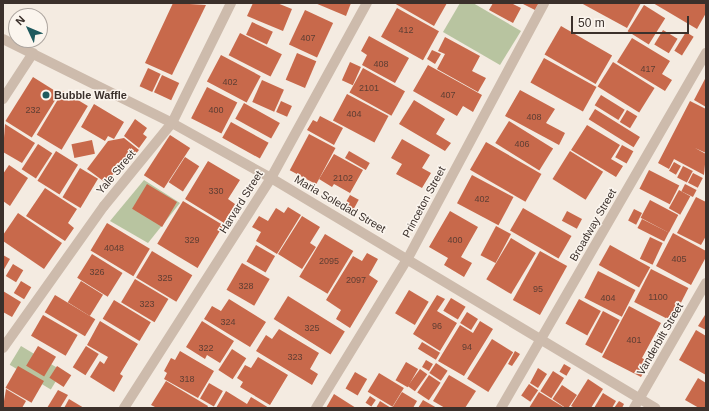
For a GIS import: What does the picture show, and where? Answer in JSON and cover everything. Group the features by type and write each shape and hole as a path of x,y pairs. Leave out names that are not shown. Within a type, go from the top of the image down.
{"street":[{"name":"Yale Street","path":"3,348 104,206 172,123 232,3"},
{"name":"Harvard Street","path":"124,408 271,178 368,3"},
{"name":"Princeton Street","path":"316,408 408,258 544,3"},
{"name":"Maria Soledad Street","path":"3,39 172,123 271,178 408,258 540,339 637,404 656,408"},
{"path":"3,99 33,53"},
{"name":"Broadway Street","path":"501,408 706,53"},
{"name":"Vanderbilt Street","path":"637,404 706,283"}],"green space":[{"path":"460,3 473,3 521,31 500,65 443,32"},
{"path":"144,180 180,203 148,243 110,221"},
{"path":"21,346 62,371 51,390 10,365"}],"building":[{"path":"173,3 206,5 172,75 145,63"},
{"path":"253,3 277,3 292,9 283,31 247,16"},
{"path":"315,3 351,3 346,16"},
{"path":"394,3 447,3 434,26"},
{"path":"493,3 511,3 521,8 513,23 489,10"},
{"path":"521,3 539,3 535,10"},
{"path":"581,3 641,3 627,28"},
{"path":"653,3 706,3 706,13 697,29"},
{"path":"644,5 665,18 649,45 628,31"},
{"path":"397,8 439,31 423,60 381,37"},
{"path":"305,10 333,23 317,58 289,44"},
{"path":"252,22 273,32 267,44 246,35"},
{"path":"561,26 612,56 596,84 544,55"},
{"path":"663,30 678,39 669,53 654,45"},
{"path":"686,32 694,37 682,55 674,51"},
{"path":"240,33 282,54 271,77 229,55"},
{"path":"369,36 409,58 395,83 362,65 367,55 361,51"},
{"path":"445,37 480,56 472,71 486,78 478,92 437,69 445,54 438,51"},
{"path":"632,38 670,61 662,74 672,80 665,91 617,62"},
{"path":"432,50 441,54 435,64 427,59"},
{"path":"297,53 316,61 305,88 286,80"},
{"path":"221,55 261,76 247,103 207,81"},
{"path":"544,58 596,87 583,112 530,82"},
{"path":"350,62 361,67 353,85 342,80"},
{"path":"613,62 655,88 639,113 598,87"},
{"path":"428,65 482,95 473,112 463,106 457,116 413,91"},
{"path":"148,68 161,74 152,92 140,86"},
{"path":"363,68 405,91 391,116 349,92"},
{"path":"162,75 179,83 171,100 154,92"},
{"path":"33,77 59,93 32,138 5,121"},
{"path":"706,77 706,107 694,100"},
{"path":"262,80 284,90 274,112 252,102"},
{"path":"207,87 237,102 221,134 191,118"},
{"path":"520,90 555,109 546,123 565,133 559,145 505,116"},
{"path":"63,91 88,106 62,150 37,135"},
{"path":"347,94 388,116 374,143 333,120"},
{"path":"601,95 625,110 618,120 595,105"},
{"path":"414,100 445,119 436,134 451,143 445,151 399,124"},
{"path":"281,101 292,106 287,117 276,112"},
{"path":"690,101 706,109 706,153 695,148 706,154 704,175 674,159 669,169 658,163"},
{"path":"244,103 280,123 271,139 235,119"},
{"path":"94,104 124,122 114,139 108,136 105,141 81,127"},
{"path":"595,109 640,137 634,147 589,119"},
{"path":"627,110 637,116 630,128 620,122"},
{"path":"320,116 343,128 334,145 307,130 313,120 317,122"},
{"path":"135,119 147,128 143,134 147,137 139,148 124,136"},
{"path":"509,121 553,149 539,171 495,143"},
{"path":"231,122 269,143 260,159 222,138"},
{"path":"5,124 35,143 22,163 3,152"},
{"path":"587,125 620,145 611,159 623,166 616,177 571,150"},
{"path":"309,134 335,148 316,184 290,170"},
{"path":"170,135 190,148 164,188 144,175"},
{"path":"124,138 139,150 129,162 121,164 106,183 87,169 108,141"},
{"path":"402,139 430,155 422,168 431,173 422,188 396,174 402,164 391,158"},
{"path":"92,140 95,154 74,158 71,144"},
{"path":"486,142 541,174 525,202 470,170"},
{"path":"38,144 52,153 36,178 22,169"},
{"path":"622,145 633,151 627,164 615,157"},
{"path":"56,151 78,165 60,194 37,181"},
{"path":"349,151 370,163 366,170 345,158"},
{"path":"570,151 603,172 586,200 553,179"},
{"path":"334,154 363,170 350,193 334,184 332,187 319,179"},
{"path":"185,157 199,166 183,191 169,182"},
{"path":"208,161 240,180 228,199 235,204 224,223 185,199"},
{"path":"674,162 681,166 676,175 669,171"},
{"path":"9,165 28,178 10,206 3,201 3,174"},
{"path":"683,166 693,171 687,183 677,178"},
{"path":"80,168 98,179 80,208 62,197"},
{"path":"649,170 679,185 670,204 639,189"},
{"path":"693,173 703,178 698,188 688,183"},
{"path":"472,175 513,197 498,225 457,203"},
{"path":"147,184 177,202 162,227 132,209"},
{"path":"685,184 697,190 693,197 681,191"},
{"path":"45,188 77,209 68,223 74,228 65,241 26,216"},
{"path":"679,190 690,196 680,215 669,208"},
{"path":"350,195 359,200 351,213 343,208"},
{"path":"696,197 706,202 706,236 701,245 677,233"},
{"path":"650,200 678,215 669,233 641,218"},
{"path":"183,201 223,225 198,268 157,244"},
{"path":"288,207 301,215 277,254 256,241 261,232 252,227 259,216 268,221 276,208 284,213"},
{"path":"523,208 571,236 558,259 510,231"},
{"path":"634,209 642,213 636,225 628,221"},
{"path":"450,211 478,227 461,257 472,263 464,277 444,265 448,258 429,247"},
{"path":"567,211 582,219 577,229 562,221"},
{"path":"18,213 62,243 44,269 3,241 3,235"},
{"path":"302,216 320,227 310,243 316,247 302,269 278,254"},
{"path":"642,219 669,233 664,242 637,228"},
{"path":"107,223 150,249 133,276 91,250"},
{"path":"496,226 511,234 496,263 481,255"},
{"path":"673,233 706,251 706,257 691,285 656,266"},
{"path":"325,234 353,251 328,294 299,277"},
{"path":"650,237 663,243 653,265 640,259"},
{"path":"511,238 536,253 511,294 486,279"},
{"path":"256,245 275,256 266,272 246,261"},
{"path":"610,245 650,267 639,287 599,265"},
{"path":"152,251 192,275 176,302 136,278"},
{"path":"540,251 567,266 540,315 513,300"},
{"path":"367,253 378,259 369,275 378,281 350,328 336,319 341,310 326,300 353,256 362,261"},
{"path":"92,254 123,273 108,297 77,278"},
{"path":"3,255 10,259 3,271"},
{"path":"242,263 270,279 254,306 226,290"},
{"path":"13,264 23,270 16,282 6,276"},
{"path":"651,269 688,288 672,321 634,302"},
{"path":"598,271 635,290 622,317 584,298"},
{"path":"135,279 168,299 155,322 121,302"},
{"path":"21,281 31,287 24,299 14,293"},
{"path":"81,281 103,295 90,316 68,302"},
{"path":"409,290 429,302 415,325 395,313"},
{"path":"3,291 21,302 12,317 3,312"},
{"path":"55,295 95,319 85,336 45,312"},
{"path":"437,295 445,299 437,311 457,323 440,351 413,334"},
{"path":"288,296 345,332 331,354 274,319"},
{"path":"451,298 466,307 458,320 443,311"},
{"path":"229,299 266,322 250,347 204,319 212,306 221,311"},
{"path":"579,299 601,311 587,336 565,323"},
{"path":"114,300 151,322 140,341 103,319"},
{"path":"629,306 661,323 642,358 649,362 641,377 602,357"},
{"path":"603,311 620,320 602,353 585,345"},
{"path":"467,312 478,319 471,330 460,323"},
{"path":"43,315 78,335 66,356 31,336"},
{"path":"705,315 706,316 706,330 698,326"},
{"path":"100,321 138,344 120,374 123,376 114,392 90,377 100,361 104,364 108,357 87,345"},
{"path":"202,321 234,341 220,363 207,355 205,359 186,347"},
{"path":"480,321 493,329 464,376 438,361 460,325 473,333"},
{"path":"279,329 319,353 310,369 318,374 312,385 256,351 266,335 272,339"},
{"path":"696,330 706,336 706,375 679,360"},
{"path":"492,339 513,352 488,392 467,379"},
{"path":"422,342 440,353 436,360 418,349"},
{"path":"38,346 56,357 44,377 26,366"},
{"path":"86,346 99,354 85,375 73,367"},
{"path":"232,349 246,358 233,379 218,370"},
{"path":"180,351 214,371 198,398 164,379 167,373 164,371 171,358 175,360"},
{"path":"515,351 520,354 512,366 508,364"},
{"path":"258,357 288,375 270,405 240,387 243,382 237,378 245,365 251,368"},
{"path":"426,360 433,364 429,371 422,367"},
{"path":"406,362 418,369 408,387 396,380"},
{"path":"436,363 448,371 441,381 429,373"},
{"path":"564,364 571,368 566,376 560,372"},
{"path":"18,366 44,381 31,403 6,388"},
{"path":"57,366 71,375 64,387 49,378"},
{"path":"538,368 547,374 538,388 530,383"},
{"path":"420,369 427,374 415,391 408,386"},
{"path":"553,371 564,378 551,398 540,391"},
{"path":"355,372 367,379 358,395 346,388"},
{"path":"379,373 404,388 393,407 368,392"},
{"path":"429,375 441,383 429,400 417,392"},
{"path":"449,375 476,391 465,408 445,408 433,401"},
{"path":"698,378 706,383 705,408 699,408 685,400"},
{"path":"588,379 603,389 591,408 575,408 571,406"},
{"path":"166,381 208,406 207,408 157,408 151,405"},
{"path":"209,383 223,391 214,407 200,399"},
{"path":"529,384 538,390 530,402 521,396"},
{"path":"562,385 577,395 568,408 566,408 552,399"},
{"path":"6,389 26,401 22,408 3,407"},
{"path":"58,390 68,395 60,408 47,408"},
{"path":"226,391 247,404 251,397 269,408 216,408"},
{"path":"402,392 417,401 413,408 392,408"},
{"path":"539,392 565,408 529,408"},
{"path":"603,393 616,401 612,408 594,408"},
{"path":"334,394 356,408 326,408"},
{"path":"370,396 376,400 371,407 366,403"},
{"path":"69,399 84,408 64,408"},
{"path":"423,400 437,408 418,408"},
{"path":"380,401 391,408 376,408"},
{"path":"619,401 624,404 622,408 614,408"}],"place":[{"name":"Bubble Waffle","path":"46,95"}]}
